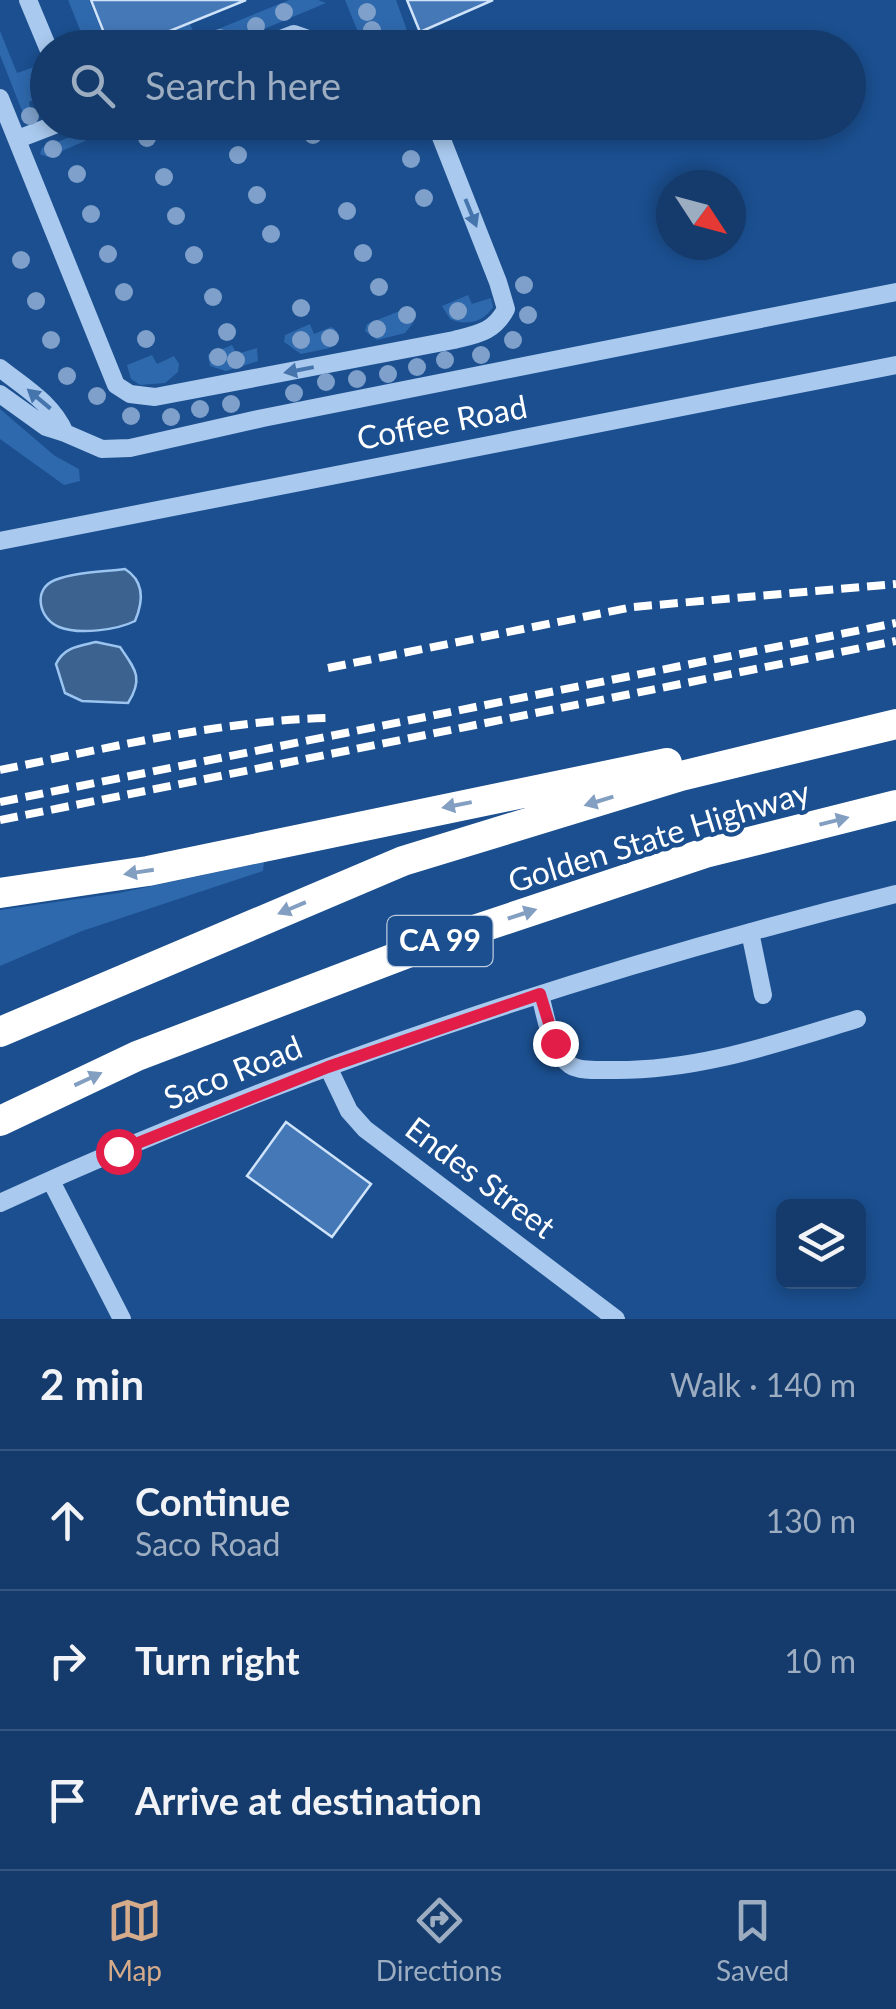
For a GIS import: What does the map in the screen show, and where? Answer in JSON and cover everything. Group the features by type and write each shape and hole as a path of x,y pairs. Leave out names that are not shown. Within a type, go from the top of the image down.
{"highway":[{"path":"0,893 148,871 625,771 896,722"},
{"name":"Golden State Highway","path":"0,1032 403,861 681,776 896,722"},
{"name":"Golden State Highway","path":"0,1121 136,1056 426,946 706,853 896,805"}],"street":[{"path":"28,0 40,30"},
{"path":"0,98 116,385 130,394 155,397 488,332 499,323 506,310 498,282 442,140"},
{"path":"18,139 30,134"},
{"path":"0,394 46,427 102,449 130,448 262,418 896,292"},
{"name":"Coffee Road","path":"0,541 896,364"},
{"path":"0,368 48,406 65,433"},
{"name":"Saco Road","path":"0,1204 328,1067 540,994 896,894"},
{"path":"750,932 762,994"},
{"path":"540,994 563,1058 573,1068 597,1070 652,1071 733,1056 857,1019"},
{"name":"Endes Street","path":"328,1067 349,1111 365,1129 616,1319"},
{"path":"51,1180 122,1319"}],"shaded area":[{"path":"68,0 89,0 101,30 80,30"},
{"path":"289,0 326,3 262,30 216,30"},
{"path":"345,0 396,0 407,30 357,30"},
{"path":"0,31 17,73 30,68 30,122 26,121 0,55"},
{"path":"62,140 85,140 48,157 40,154 42,148"},
{"path":"468,295 472,304 491,298 493,307 474,322 450,319 442,306"},
{"path":"407,308 412,311 413,323 405,333 377,340 365,331 367,324"},
{"path":"310,324 314,334 335,329 336,340 330,348 301,354 284,342 285,335"},
{"path":"232,345 237,354 257,348 258,361 226,371 210,366 208,355"},
{"path":"152,355 157,364 174,356 178,372 165,383 140,385 131,379 127,365"},
{"path":"0,409 55,456 79,469 80,481 64,485 0,439"},
{"path":"125,569 139,585 140,606 135,621 108,629 77,631 52,623 43,611 43,590 55,580"},
{"path":"96,642 120,647 133,668 136,687 128,703 82,701 65,693 56,664 59,658 73,648"},
{"path":"264,862 263,871 82,931 0,966 0,910 119,893"}],"building":[{"path":"91,0 246,0 172,30 103,30"},
{"path":"407,0 493,0 425,30 419,30"},
{"path":"286,1122 371,1184 332,1237 247,1176"}],"railway":[{"path":"328,668 633,607 896,584"},
{"path":"0,802 896,623"},
{"path":"0,820 896,641"},
{"path":"0,770 204,730 328,718"}],"route":[{"path":"118,1151 328,1067 540,994 555,1043"}]}
